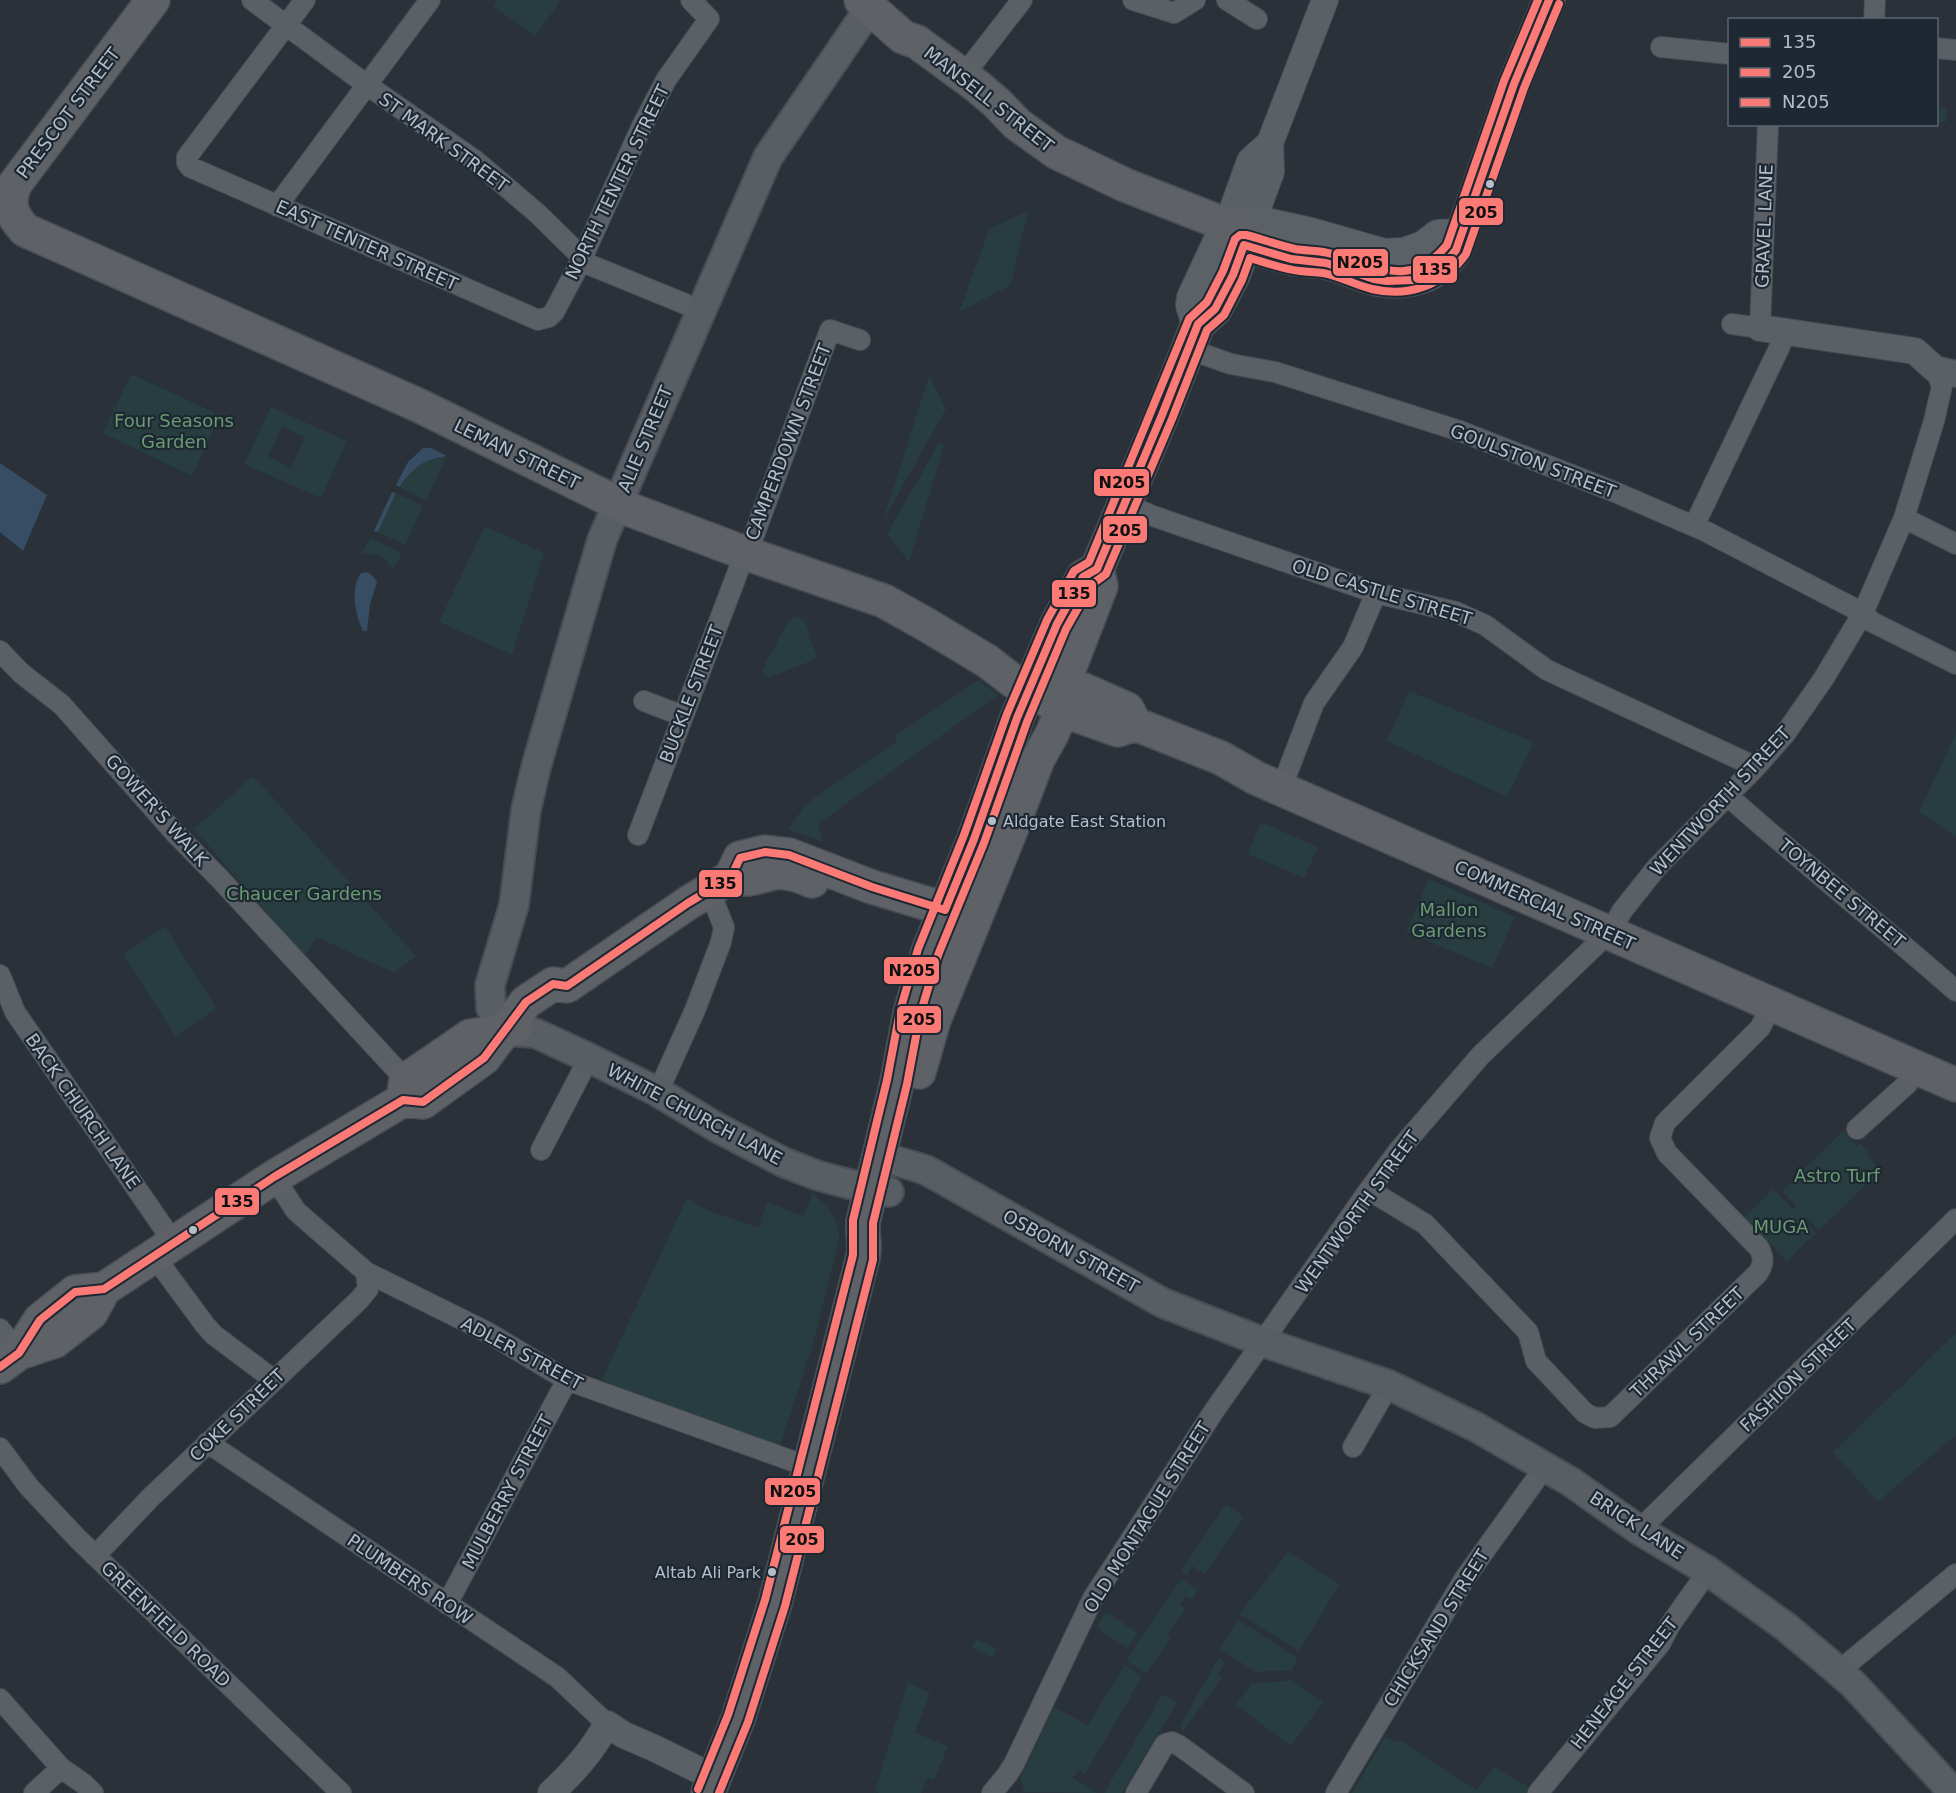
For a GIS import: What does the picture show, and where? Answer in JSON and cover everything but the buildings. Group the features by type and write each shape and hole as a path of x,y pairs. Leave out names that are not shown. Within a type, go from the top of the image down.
{"highway":[{"name":"PRESCOT STREET","path":"13,226 16,221 11,211 7,188 153,0"},
{"name":"MANSELL STREET","path":"865,4 903,37 917,42 963,76 997,103 1017,124 1056,152 1125,185 1241,230"},
{"name":"LEMAN STREET","path":"13,226 429,410 617,503 667,525 845,587 898,608 987,661 1013,681 1057,695"},
{"path":"958,921 974,838 1017,718 1057,695 1102,625 1096,584 1125,504 1193,336 1215,309 1233,275 1241,230"},
{"path":"711,1786 734,1730 784,1572 866,1245 876,1236 880,1190 889,1158 897,1082 910,1013 928,952 958,921 1052,734 1066,606 1083,577 1096,584"},
{"name":"COMMERCIAL STREET","path":"1057,695 1118,730 1135,724 1198,748 1281,789 1956,1085"},
{"path":"6,1350 56,1341 91,1313 104,1289 405,1090 423,1102 484,1058 526,1002 553,984 567,986 718,885 748,881 775,873 801,876 907,918 958,921"}],"main road":[{"path":"1241,230 1290,259 1323,262 1382,280 1414,281 1444,265 1456,250 1516,77 1549,0"},
{"name":"ALIE STREET","path":"505,1030 491,1008 490,985 514,905 526,810 536,767 602,540 768,157 865,4"},
{"name":"WHITE CHURCH LANE","path":"505,1030 534,1033 590,1058 658,1092 716,1127 783,1162 816,1175 880,1190"},
{"name":"OSBORN STREET","path":"889,1158 926,1170 1163,1303 1263,1342"},
{"name":"BRICK LANE","path":"1263,1342 1389,1385 1476,1427 1571,1482 1639,1530 1708,1571 1786,1627 1853,1684 1947,1786"}],"street":[{"name":"ST MARK STREET","path":"252,0 367,85 476,161 538,214 590,265 700,310"},
{"path":"285,26 305,0"},
{"path":"277,206 430,0"},
{"name":"NORTH TENTER STREET","path":"549,317 555,312 641,128 666,80 709,19 692,0"},
{"path":"963,76 1022,0"},
{"path":"1133,0 1174,14 1195,0"},
{"path":"1227,0 1257,19"},
{"path":"1241,230 1250,161 1270,143 1325,0"},
{"path":"1874,18 1875,0"},
{"name":"EAST TENTER STREET","path":"285,26 187,158 190,167 538,320 549,317"},
{"path":"1661,47 1728,54"},
{"path":"1938,48 1956,50"},
{"name":"GRAVEL LANE","path":"1768,126 1772,330"},
{"path":"1732,324 1915,351 1946,372"},
{"name":"CAMPERDOWN STREET","path":"746,553 831,330 860,340"},
{"path":"1694,526 1775,356 1772,330"},
{"name":"GOULSTON STREET","path":"1193,336 1231,364 1275,372 1460,431 1615,492 1694,526 1863,613 1872,622 1956,664"},
{"name":"WENTWORTH STREET","path":"1263,1342 1399,1150 1481,1055 1597,944 1657,867 1756,767 1785,734 1824,678 1863,613 1904,518 1934,422 1946,372"},
{"name":"OLD CASTLE STREET","path":"1125,504 1153,516 1376,593 1456,612 1485,625 1547,670 1756,767"},
{"path":"1904,518 1956,544"},
{"name":"BUCKLE STREET","path":"638,835 746,553"},
{"path":"1281,789 1314,703 1353,647 1376,593"},
{"name":"GOWER'S WALK","path":"0,651 21,673 62,705 175,833 220,879 405,1090"},
{"path":"644,701 683,716"},
{"name":"TOYNBEE STREET","path":"1728,796 1956,991"},
{"path":"658,1092 695,1010 721,942 724,927 716,907 718,885"},
{"name":"BACK CHURCH LANE","path":"0,975 15,1012 164,1250 209,1330 274,1380"},
{"name":"THRAWL STREET","path":"1369,1190 1425,1224 1528,1332 1536,1361 1585,1413 1595,1418 1610,1417 1758,1273 1764,1262 1759,1248 1667,1153 1660,1138 1665,1123 1760,1028 1772,1005"},
{"path":"541,1150 590,1058"},
{"path":"1857,1130 1920,1069"},
{"name":"ADLER STREET","path":"274,1177 296,1211 366,1272 487,1332 567,1380 809,1467"},
{"name":"FASHION STREET","path":"1639,1530 1956,1219"},
{"name":"COKE STREET","path":"95,1556 150,1498 368,1289 366,1272"},
{"name":"OLD MONTAGUE STREET","path":"998,1791 1014,1764 1093,1598 1214,1411 1263,1342"},
{"name":"MULBERRY STREET","path":"447,1604 567,1380"},
{"path":"1353,1448 1389,1385"},
{"name":"PLUMBERS ROW","path":"207,1443 557,1677 607,1724"},
{"name":"GREENFIELD ROAD","path":"0,1448 29,1486 95,1556 341,1793"},
{"name":"CHICKSAND STREET","path":"1335,1793 1465,1578 1544,1468"},
{"name":"HENEAGE STREET","path":"1538,1793 1660,1644 1708,1571"},
{"path":"1839,1671 1956,1574"},
{"path":"0,1699 61,1768 93,1793"},
{"path":"550,1793 583,1762 607,1724 624,1735 654,1748 711,1786"},
{"path":"1136,1793 1166,1744 1175,1742 1244,1793"},
{"path":"34,1793 61,1768"}],"green space":[{"path":"497,0 561,0 535,36 493,6"},
{"path":"1938,107 1947,108 1946,122 1938,122"},
{"path":"1028,211 1009,286 959,312 989,229"},
{"name":"Four Seasons Garden","path":"131,374 220,415 192,476 103,433"},
{"path":"929,376 946,409 883,521"},
{"path":"271,407 347,441 321,498 244,464","holes":["282,427 305,437 291,468 268,457"]},
{"path":"939,443 944,446 909,562 887,534"},
{"path":"447,456 426,500 399,487 425,462"},
{"path":"396,493 423,506 405,545 378,532"},
{"path":"485,526 544,553 512,655 439,622"},
{"path":"370,538 402,553 394,569 380,555 362,553"},
{"path":"797,616 805,621 816,655 814,660 770,677 764,676 762,670 789,620"},
{"path":"979,680 998,695 818,824 823,842 788,829 806,804 897,741 895,736"},
{"path":"1409,691 1534,742 1507,797 1387,741"},
{"path":"1956,733 1956,837 1919,812"},
{"name":"Chaucer Gardens","path":"253,776 416,956 394,973 316,937 305,957 194,829"},
{"path":"1261,822 1318,847 1304,878 1248,854"},
{"name":"Mallon Gardens","path":"1429,879 1515,917 1492,968 1406,932"},
{"path":"165,926 216,1008 176,1037 123,954"},
{"name":"Astro Turf","path":"1843,1131 1857,1146 1860,1143 1869,1152 1867,1155 1881,1170 1819,1230 1805,1216 1803,1219 1816,1233 1787,1261 1744,1217 1773,1189 1793,1209 1796,1205 1782,1191"},
{"path":"813,1193 835,1220 839,1241 812,1347 779,1449 621,1389 602,1379 687,1198 709,1211 759,1228 767,1202 803,1216"},
{"path":"1956,1333 1956,1435 1878,1502 1833,1452"},
{"path":"1226,1504 1244,1517 1205,1574 1192,1566 1187,1575 1181,1571"},
{"path":"1288,1552 1340,1584 1299,1651 1239,1614"},
{"path":"1181,1579 1198,1590 1192,1600 1186,1596 1180,1604 1186,1609 1167,1635 1171,1638 1146,1674 1126,1660"},
{"path":"1106,1612 1138,1633 1128,1648 1099,1630 1097,1626"},
{"path":"1238,1620 1298,1658 1292,1670 1256,1672 1220,1649"},
{"path":"976,1639 997,1649 993,1658 972,1647"},
{"path":"1219,1657 1225,1662 1218,1674 1222,1677 1183,1732 1180,1727 1182,1722"},
{"path":"1125,1665 1142,1677 1085,1774 1078,1770 1073,1778 1097,1793 1025,1792 1020,1779 1054,1707 1088,1725"},
{"path":"1292,1680 1323,1702 1291,1746 1236,1705 1251,1684"},
{"path":"908,1682 930,1693 915,1732 948,1747 934,1780 927,1778 921,1793 879,1793 875,1791"},
{"path":"1163,1694 1177,1702 1122,1793 1104,1793"},
{"path":"1385,1737 1403,1742 1476,1790 1494,1767 1533,1789 1530,1793 1352,1793"}],"water":[{"path":"423,448 431,448 447,456 425,462 414,469 399,487 396,485 408,462"},
{"path":"0,463 47,495 23,551 0,532"},
{"path":"392,492 396,493 378,532 374,531"},
{"path":"367,572 377,582 370,604 367,631 363,631 356,609 355,594 361,573"}],"transit line":[{"name":"N205","path":"698,1789 728,1715 765,1600 853,1255 853,1220 887,1080 900,1011 918,949 964,835 1007,714 1047,620 1074,571 1089,562 1189,319 1207,302 1223,271 1235,239 1240,235 1246,235 1295,249 1320,251 1390,270 1404,271 1418,268 1432,259 1447,245 1504,81 1538,0"},
{"name":"135","path":"0,1367 19,1353 40,1320 75,1292 104,1289 274,1177 403,1100 423,1102 484,1058 526,1002 553,984 567,986 688,903 731,877 740,858 765,852 789,855 872,887 945,910 974,839 1017,718 1057,624 1083,577 1097,569 1198,324 1215,309 1233,275 1244,245 1291,259 1326,263 1387,281 1413,280 1425,276 1447,261 1456,250 1514,84 1549,0"},
{"name":"205","path":"719,1793 748,1722 785,1606 873,1260 873,1223 907,1084 920,1015 938,955 984,843 1027,722 1066,629 1091,585 1106,574 1207,330 1224,315 1242,280 1250,258 1287,269 1329,274 1385,291 1412,290 1447,274 1466,254 1524,88 1559,4"}],"place":[{"name":"Aldgate East Station","path":"992,821"},
{"name":"Altab Ali Park","path":"772,1572"}],"park label":[{"name":"MUGA","path":"1781,1226"}]}
